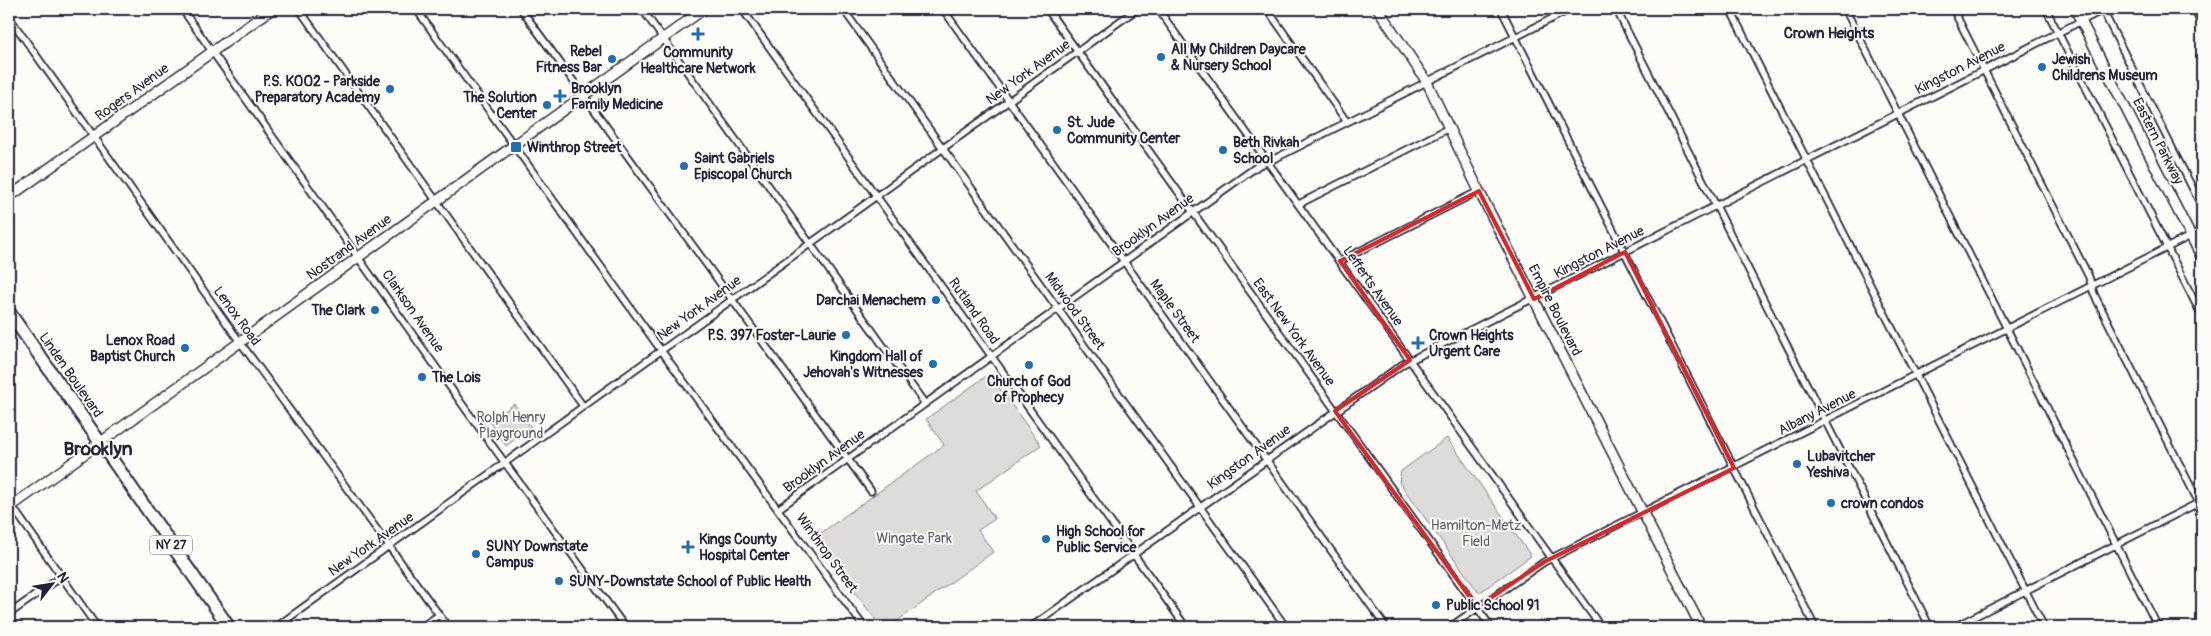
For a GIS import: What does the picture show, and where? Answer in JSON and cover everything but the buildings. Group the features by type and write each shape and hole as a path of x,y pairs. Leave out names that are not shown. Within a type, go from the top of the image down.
{"highway":[{"name":"Linden Boulevard","path":"9,312 229,627"}],"main road":[{"name":"Rogers Avenue","path":"9,197 272,9"},
{"name":"Nostrand Avenue","path":"10,505 100,443 704,9"},
{"name":"Empire Boulevard","path":"1378,9 1427,82 1479,191 1701,627"},
{"name":"Eastern Parkway","path":"2075,9 2202,258"}],"street":[{"name":"Clarkson Avenue","path":"182,9 506,464 625,627"},
{"path":"299,9 584,406"},
{"name":"Winthrop Street","path":"416,9 864,627"},
{"path":"521,9 871,491"},
{"path":"642,9 925,404"},
{"name":"Rutland Road","path":"742,9 1186,627"},
{"name":"Midwood Street","path":"843,9 1286,627"},
{"name":"Maple Street","path":"943,9 1386,627"},
{"name":"East New York Avenue","path":"1047,9 1491,627"},
{"name":"New York Avenue","path":"276,627 506,464 1138,9"},
{"name":"Lefferts Avenue","path":"1158,9 1601,627"},
{"path":"1267,9 1347,122"},
{"path":"1502,9 1815,627"},
{"name":"Brooklyn Avenue","path":"778,509 1259,165 1571,9"},
{"path":"1616,9 1930,627"},
{"path":"1730,9 2044,627"},
{"path":"1845,9 2158,627"},
{"path":"1953,9 2089,278 2094,294 2201,504 2116,544 1954,627"},
{"path":"2046,9 2202,316"},
{"path":"2103,9 2202,207"},
{"name":"Kingston Avenue","path":"1031,627 1335,411 1410,360 1534,299 2103,9"},
{"path":"2194,9 2202,25"},
{"name":"Lenox Road","path":"9,17 240,342 448,627"},
{"path":"1298,204 1449,128"},
{"path":"1340,261 1479,191"},
{"name":"Albany Avenue","path":"1450,627 1552,558 1643,514 2202,230"},
{"path":"10,505 96,627"},
{"path":"9,614 61,577"},
{"path":"421,627 439,615"}],"highlighted area":[{"path":"1479,191 1534,299 1625,252 1734,468 1544,562 1477,607 1335,411 1410,360 1340,261"}],"green space":[{"name":"Wingate Park","path":"989,374 1041,445 976,491 995,519 978,530 993,552 889,627 881,627 814,538 944,445 926,419"},
{"name":"Rolph Henry Playground","path":"514,404 531,427 506,446 490,422"},
{"name":"Hamilton-Metz Field","path":"1447,438 1531,556 1479,593 1399,482 1401,471"}],"place":[{"name":"Community Healthcare Network","path":"698,34"},
{"name":"All My Children Daycare & Nursery School","path":"1161,57"},
{"name":"Rebel Fitness Bar","path":"612,59"},
{"name":"Jewish Childrens Museum","path":"2042,67"},
{"name":"P.S. K002 - Parkside Preparatory Academy","path":"390,89"},
{"name":"Brooklyn Family Medicine","path":"560,96"},
{"name":"The Solution Center","path":"547,105"},
{"name":"St. Jude Community Center","path":"1057,130"},
{"name":"Winthrop Street","path":"516,147"},
{"name":"Beth Rivkah School","path":"1223,150"},
{"name":"Saint Gabriels Episcopal Church","path":"684,166"},
{"name":"Darchai Menachem","path":"936,300"},
{"name":"The Clark","path":"375,310"},
{"name":"P.S. 397 Foster-Laurie","path":"846,335"},
{"name":"Crown Heights Urgent Care","path":"1418,343"},
{"name":"Lenox Road Baptist Church","path":"185,348"},
{"name":"Kingdom Hall of Jehovah's Witnesses","path":"933,364"},
{"name":"Church of God of Prophecy","path":"1029,365"},
{"name":"The Lois","path":"422,377"},
{"name":"Lubavitcher Yeshiva","path":"1797,464"},
{"name":"crown condos","path":"1831,503"},
{"name":"High School for Public Service","path":"1046,539"},
{"name":"Kings County Hospital Center","path":"688,547"},
{"name":"SUNY Downstate Campus","path":"476,554"},
{"name":"SUNY-Downstate School of Public Health","path":"559,581"},
{"name":"Public School 91","path":"1436,605"}],"district":[{"name":"Crown Heights","path":"1829,33"},
{"name":"Brooklyn","path":"98,449"}]}
